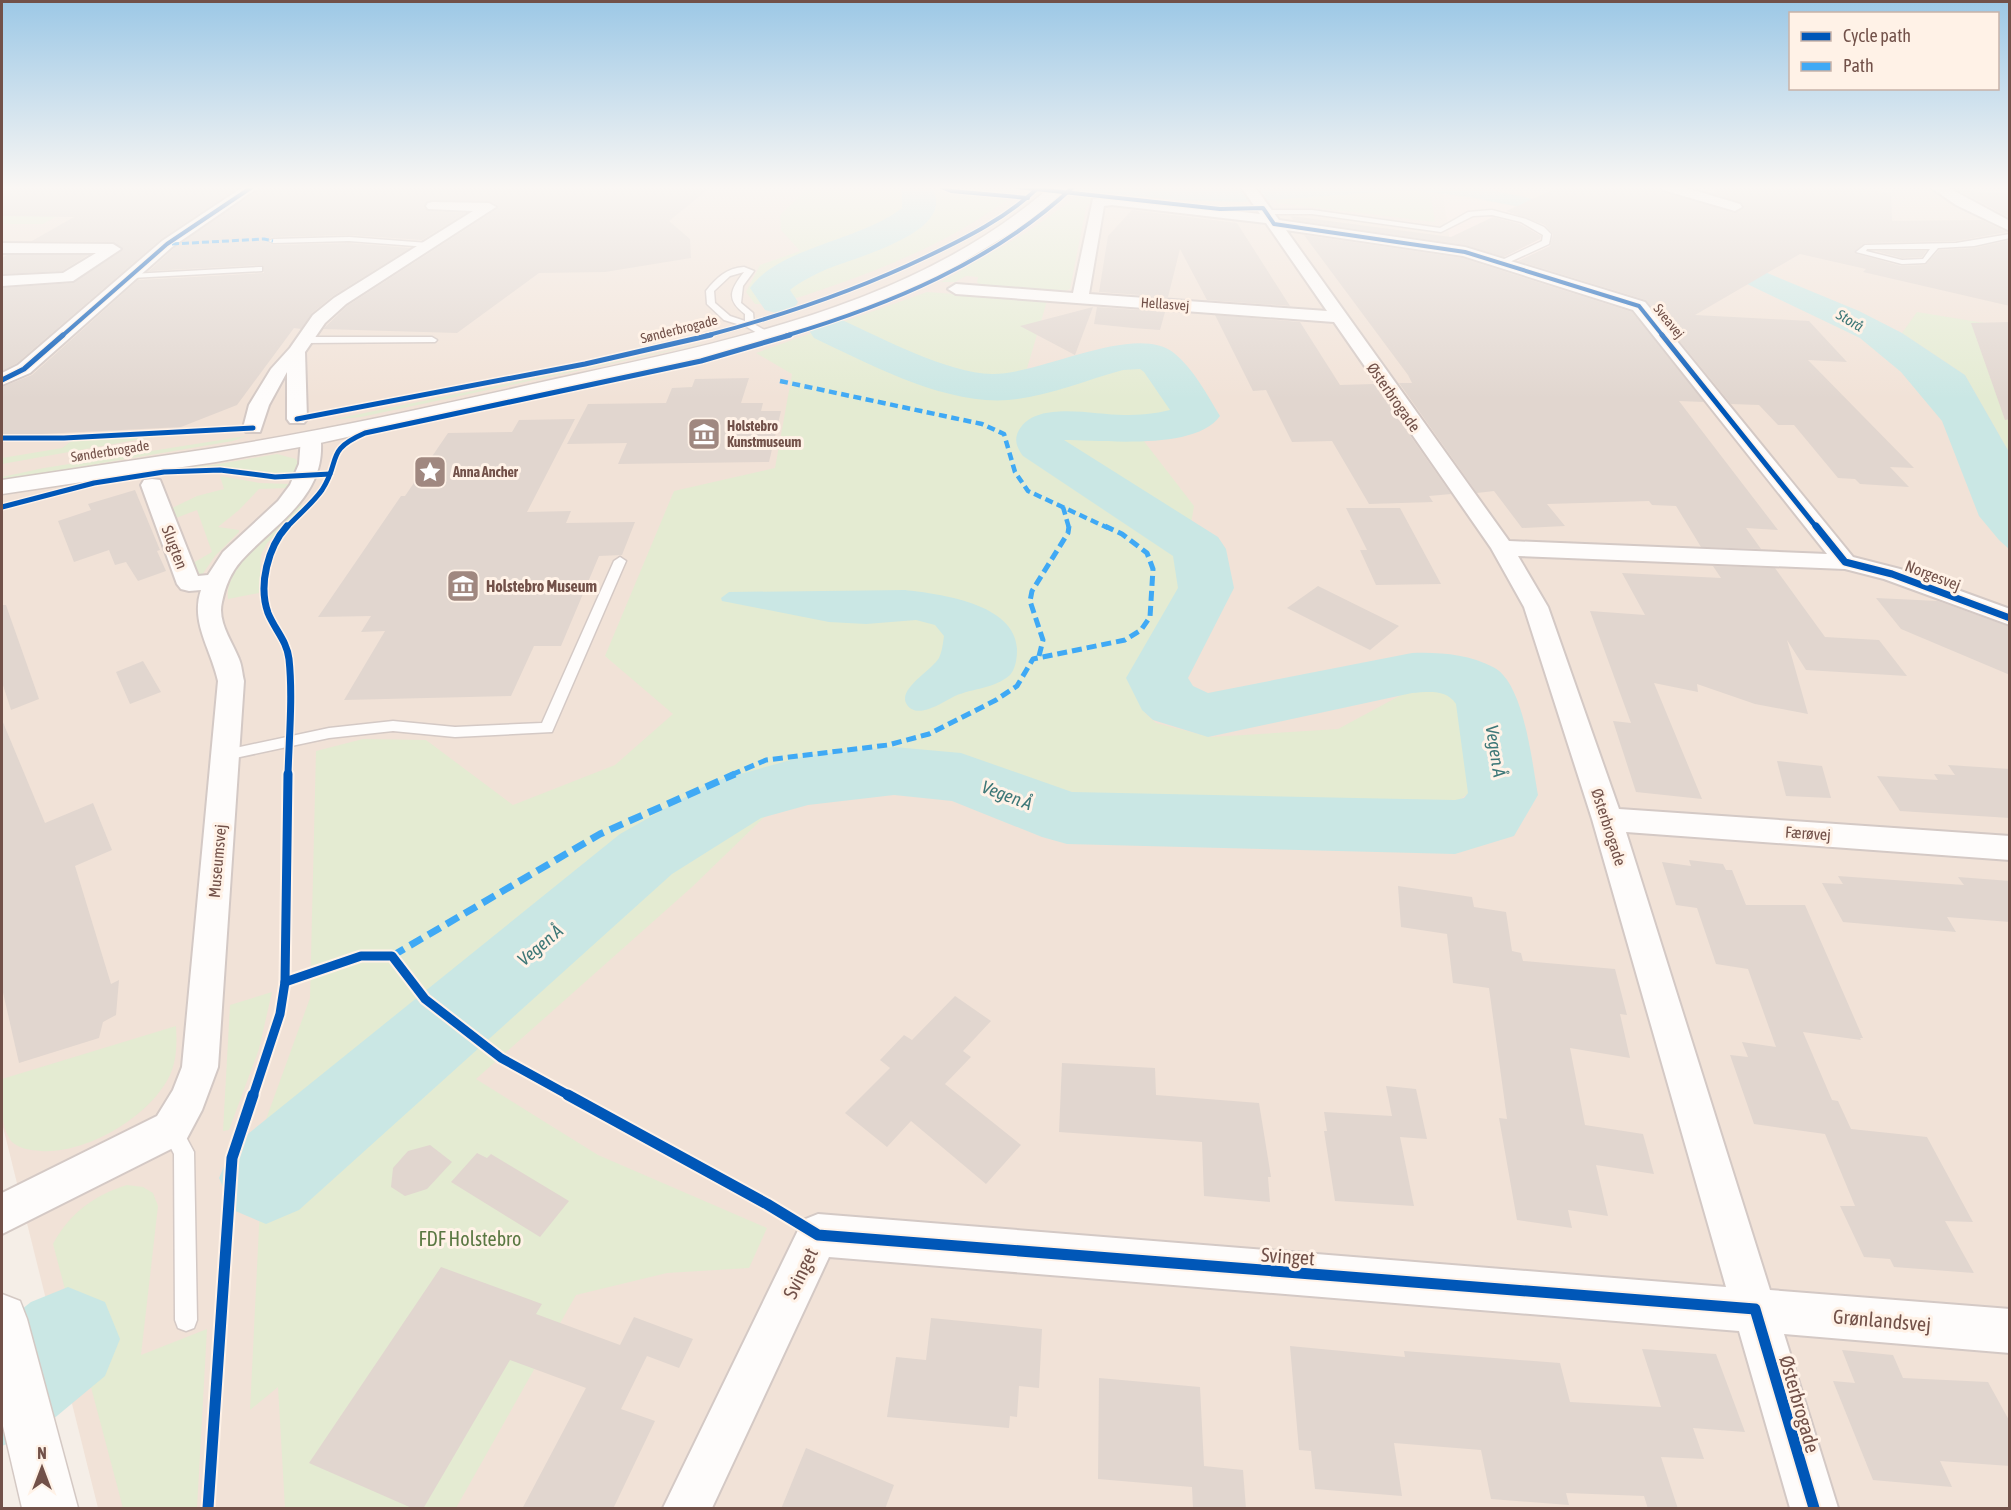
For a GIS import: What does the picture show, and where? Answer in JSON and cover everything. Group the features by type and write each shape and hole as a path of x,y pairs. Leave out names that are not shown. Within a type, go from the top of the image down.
{"street":[{"path":"2,281 67,278 100,257"},
{"path":"2,380 24,369 151,257"},
{"path":"253,428 259,405 280,369 319,319 340,301 408,257"},
{"name":"Sønderbrogade","path":"2,471 253,428 297,429 554,387 682,358 759,330 902,270 926,257"},
{"name":"Sveavej","path":"1080,298 1088,257"},
{"name":"Østerbrogade","path":"1297,257 1502,548 1536,607 1607,819 1814,1509"},
{"name":"Sveavej","path":"1489,257 1639,306 1845,562"},
{"name":"Hellasvej","path":"956,289 1338,317"},
{"name":"Sønderbrogade","path":"2,487 30,481 131,469 598,361 759,330"},
{"name":"Museumsvej","path":"171,1129 189,1098 200,1067 226,755 231,681 227,660 210,622 209,604 216,581 238,548 301,488 311,460 297,429 300,346"},
{"name":"Slugten","path":"152,486 189,584 216,581"},
{"name":"Norgesvej","path":"1502,548 1845,562 1892,574 2010,618"},
{"name":"Færøvej","path":"1607,819 2010,848"},
{"path":"2,1214 171,1129"},
{"name":"Svinget","path":"687,1509 818,1235 1755,1309"},
{"name":"Grønlandsvej","path":"1755,1309 2010,1331"},
{"path":"2,1319 50,1509"}],"lane":[{"path":"1503,263 1516,257"},
{"path":"1883,257 1902,262 1925,261 1928,257"},
{"path":"744,269 750,272 738,284 735,294 737,304 749,313 759,330 727,318 711,304 710,291 729,273 744,269"},
{"path":"131,276 259,270"},
{"path":"300,346 432,340"},
{"path":"226,755 329,733 393,726 455,732 547,728 620,561"},
{"path":"171,1129 184,1152 186,1320"}],"shaded area":[{"path":"2,257 2009,257 2009,1508 98,1508 2,1123"},
{"path":"1505,257 1538,257 1525,263"}],"green space":[{"path":"782,257 904,257 805,295 776,303 755,304 746,292 760,265"},
{"path":"983,257 1076,257 1070,289 1063,292 981,286 977,282 978,277 966,276 955,282 941,282"},
{"name":"FDF Holstebro","path":"927,292 1047,301 1025,375 1121,363 1147,366 1178,409 1140,436 1194,506 1181,584 1133,688 1145,713 1156,723 1210,737 1338,729 1416,687 1443,691 1462,705 1480,785 1445,810 1089,809 895,760 816,767 692,887 476,1079 598,1155 767,1228 749,1268 667,1273 576,1295 456,1508 285,1508 278,1387 250,1410 264,1125 310,998 316,751 363,739 426,740 513,805 615,765 673,714 605,656 674,491 775,468 792,374 756,353"},
{"path":"1917,312 2009,327 2009,452 1965,375 1902,333"},
{"path":"703,344 361,417 330,420"},
{"path":"186,431 2,464 2,458 62,448 74,439"},
{"path":"246,436 233,441 2,480 2,477 44,468"},
{"path":"277,454 296,459 299,465 295,475 264,474 220,467 163,469 213,465"},
{"path":"220,476 260,483 290,484 286,488 259,489 239,510 218,527 239,530 239,532 215,556 202,575 198,576 193,563 212,552 197,510 176,518 170,509 197,496 224,489"},
{"path":"299,505 304,506 267,543 261,555 259,593 228,599 229,587 234,574 243,561"},
{"path":"272,992 259,1049 229,1130 223,1131 230,1005"},
{"path":"176,1026 176,1051 170,1075 148,1105 115,1130 77,1146 59,1150 29,1150 11,1141 3,1120 2,1079"},
{"path":"127,1185 143,1187 153,1193 158,1206 141,1355 207,1329 197,1508 123,1508 53,1244 59,1233 84,1207 104,1194"}],"water":[{"name":"Storå","path":"1671,257 1729,257 1859,311 1902,333 1965,375 2009,452 2009,549 1979,516 1942,421 1901,372 1860,338 1739,280"},
{"path":"905,590 955,598 990,611 1003,621 1013,633 1017,649 1016,663 1010,675 990,686 962,693 930,708 916,711 906,703 905,697 912,685 940,656 944,636 935,625 916,620 866,624 829,622 722,601 721,598 729,592"}],"building":[{"path":"84,257 62,271 2,274 2,258"},
{"path":"112,257 140,257 17,363 2,371 2,288 73,283"},
{"path":"164,257 395,257 333,296 312,313 301,329 294,328 237,405 181,427 2,436 2,387 32,375 138,280 264,273 262,265 149,271"},
{"path":"422,257 691,257 605,272 539,273 457,333 323,329 347,306"},
{"path":"1105,257 1178,257 1168,297 1099,292"},
{"path":"1184,257 1259,257 1290,306 1207,300"},
{"path":"1321,257 1462,258 1632,312 1704,402 1679,401 1778,530 1746,528 1761,549 1701,547 1676,506 1652,505 1649,501 1547,504 1565,526 1522,528 1494,491 1477,493 1399,383 1412,383"},
{"path":"1526,257 1794,257 1695,315 1809,321 1847,362 1808,360 1914,468 1890,467 1909,487 1860,484 1855,479 1838,478 1794,425 1778,425 1759,405 1731,404 1646,300 1518,261"},
{"path":"1815,257 1870,257 1901,266 1925,265 1932,257 2010,257 2010,306 1863,272 1866,269"},
{"path":"1093,307 1075,355 1020,326 1051,318"},
{"path":"1097,307 1165,312 1160,330 1094,324"},
{"path":"1215,315 1300,322 1340,385 1374,384 1451,494 1429,496 1433,502 1369,504 1332,441 1292,442 1266,390 1253,391"},
{"path":"2010,322 2010,419 2005,420 1971,323"},
{"name":"Holstebro Kunstmuseum","path":"749,378 741,403 763,403 761,411 781,411 769,462 618,464 627,443 567,444 588,404 666,403 672,388 692,387 695,379"},
{"name":"Holstebro Museum","path":"575,419 527,512 571,511 566,523 635,522 622,555 599,556 561,646 534,646 511,696 344,700 385,631 361,632 371,616 318,617 401,496 405,496 448,433 512,432 519,420"},
{"path":"135,490 160,550 157,551 166,571 138,581 126,562 115,565 109,550 74,562 58,521 91,510 88,504"},
{"path":"1346,508 1400,508 1441,584 1376,585 1360,550 1367,550"},
{"path":"1713,566 1775,568 1825,637 1879,640 1907,676 1806,670 1787,640 1808,714 1755,704 1697,684 1698,692 1654,683 1702,799 1636,792 1613,721 1631,723 1590,611 1645,615 1622,573 1721,578"},
{"path":"1318,586 1399,626 1370,650 1287,608"},
{"path":"1876,598 1938,601 2010,627 2010,675 1901,629"},
{"path":"2,605 6,605 39,699 11,710 2,682"},
{"path":"143,661 161,692 130,704 116,672"},
{"path":"2,720 45,823 93,803 112,850 75,866 111,984 119,980 116,1015 103,1022 99,1038 19,1063 2,988"},
{"path":"1777,761 1822,766 1831,798 1786,796"},
{"path":"1948,765 2010,769 2010,818 1900,811 1877,776 1938,780 1934,774 1955,775"},
{"path":"1689,860 1723,864 1726,870 1732,870 1746,905 1805,905 1863,1038 1860,1038 1861,1040 1803,1032 1832,1100 1838,1101 1851,1129 1927,1137 1973,1222 1945,1221 1974,1273 1894,1267 1890,1259 1864,1257 1840,1206 1855,1206 1825,1134 1754,1124 1730,1055 1748,1057 1742,1042 1776,1047 1748,969 1716,964 1697,908 1676,905 1662,862 1691,866"},
{"path":"1838,876 1964,885 1958,877 2010,881 2010,922 1947,917 1956,932 1843,922 1822,883 1843,884"},
{"path":"1398,886 1472,897 1474,907 1506,912 1512,951 1521,953 1523,961 1615,969 1627,1015 1620,1014 1630,1058 1570,1048 1585,1125 1643,1134 1654,1174 1596,1165 1608,1216 1568,1210 1572,1228 1517,1220 1499,1118 1507,1119 1489,988 1453,983 1447,934 1401,927"},
{"path":"955,996 991,1021 963,1051 971,1057 945,1084 1021,1145 986,1184 911,1121 887,1147 845,1113 890,1068 880,1060 904,1035 912,1040"},
{"path":"1062,1063 1155,1068 1156,1095 1259,1103 1271,1177 1268,1177 1270,1202 1204,1196 1202,1142 1059,1132"},
{"path":"1386,1086 1416,1089 1427,1139 1400,1137 1414,1206 1335,1201 1324,1131 1327,1131 1324,1112 1392,1116"},
{"path":"430,1145 452,1162 427,1189 405,1196 391,1187 393,1168 408,1151"},
{"path":"477,1153 487,1158 491,1154 569,1201 540,1237 451,1182"},
{"path":"441,1267 542,1304 536,1314 620,1345 634,1317 693,1339 679,1368 647,1356 621,1409 655,1421 613,1509 522,1509 586,1388 510,1360 423,1509 414,1509 309,1463"},
{"path":"931,1318 1042,1329 1039,1388 1019,1386 1017,1417 1010,1416 1009,1428 887,1417 896,1357 926,1360"},
{"path":"1290,1346 1405,1357 1404,1351 1560,1363 1570,1402 1661,1407 1642,1349 1716,1354 1745,1432 1693,1428 1704,1459 1661,1457 1678,1509 1648,1509 1644,1496 1566,1493 1569,1505 1491,1499 1481,1450 1394,1443 1402,1496 1315,1489 1311,1451 1299,1450"},
{"path":"1842,1350 1893,1355 1903,1378 1988,1382 2010,1422 2010,1466 1940,1461 1952,1487 1873,1480 1833,1381 1855,1383"},
{"path":"1099,1378 1200,1387 1204,1466 1243,1470 1246,1509 1193,1509 1192,1487 1098,1479"},
{"path":"806,1448 894,1485 885,1509 781,1509"}],"waterway":[{"name":"Vegen Å","path":"779,302 769,288 783,277 825,257"},
{"name":"Vegen Å","path":"266,1178 646,854 737,800 808,780 894,771 961,777 1067,818 1455,827 1489,817 1503,795 1488,702 1473,682 1442,672 1412,673 1208,715 1182,708 1165,695 1157,678 1206,588 1199,549 1040,446 1040,434 1052,425 1144,428 1162,426 1197,416 1165,369 1154,359 1121,357 1024,384 991,388 944,378 918,369 828,329"},
{"name":"Vegen Å","path":"2,1392 68,1339"}],"marked path":[{"path":"392,956 600,834 766,760 888,745 929,734 996,700 1017,686 1033,659 1125,640 1141,630 1150,617 1153,569 1147,553 1122,534 1028,491 1015,472 1004,434 982,424 780,381"},
{"path":"1039,656 1043,640 1030,601 1032,591 1068,533 1069,523 1063,507"}],"cycle path":[{"path":"2,380 24,369 152,257"},
{"path":"297,419 533,374 688,341 839,295 924,257"},
{"path":"208,1508 232,1158 280,1014 285,982 290,672 286,644 266,605 267,567 274,543 285,528 318,496 332,469 338,450 343,444 365,433 701,361 846,318 934,282 974,257"},
{"path":"1483,257 1639,306 1845,562 1892,574 2010,618"},
{"path":"2,438 64,438 253,428"},
{"path":"2,507 94,483 164,472 220,470 275,477 330,474"},
{"path":"285,982 361,956 392,956 425,999 501,1058 767,1204 818,1235 1755,1309 1814,1508"}],"place":[{"name":"Holstebro Kunstmuseum","path":"704,434"},
{"name":"Anna Ancher","path":"430,472"},
{"name":"Holstebro Museum","path":"463,586"}]}
